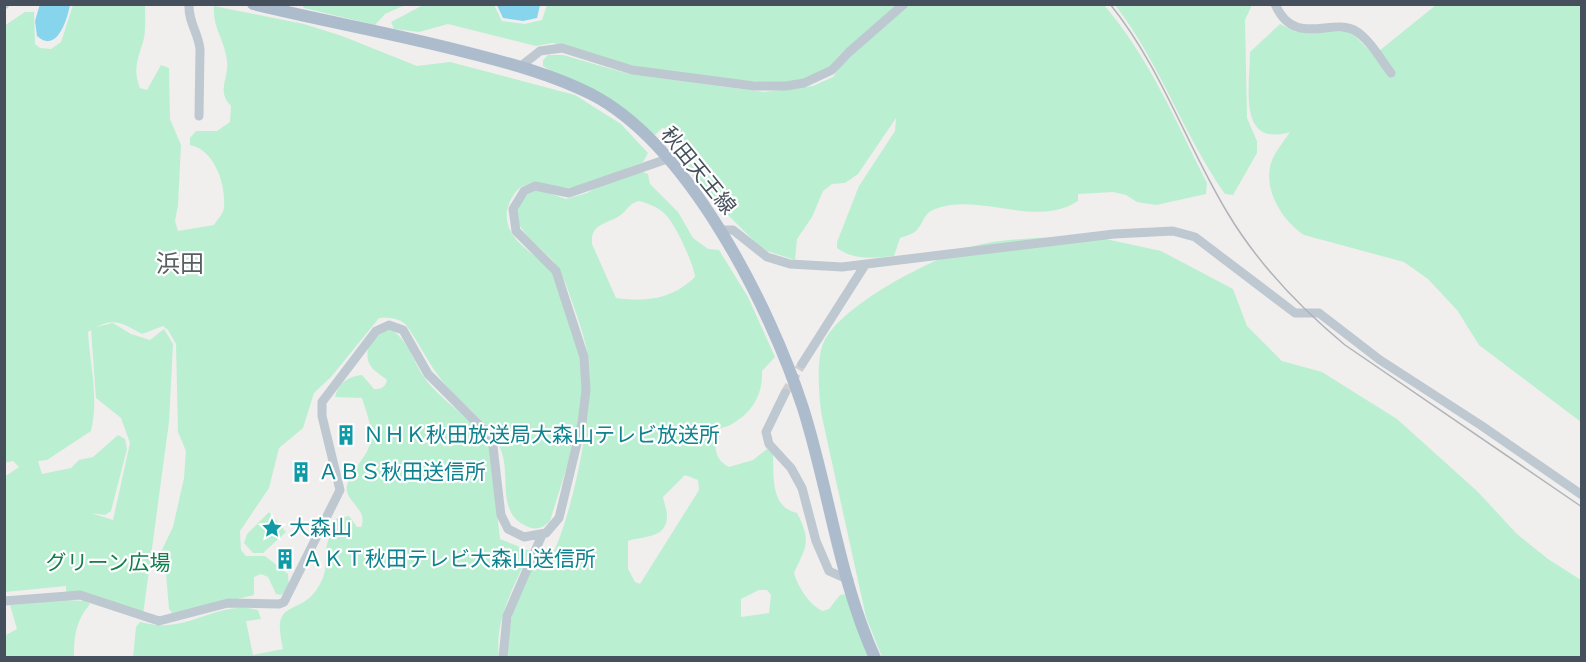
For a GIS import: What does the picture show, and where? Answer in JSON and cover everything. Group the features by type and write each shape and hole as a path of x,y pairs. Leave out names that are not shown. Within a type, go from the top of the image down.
{"main road":[{"name":"秋田天王線","path":"257,5 521,66 593,95 635,127 668,159 695,191 721,230 772,332 803,407 849,580 875,657"}],"street":[{"path":"189,4 189,22 199,40 199,116"},
{"path":"521,66 540,51 561,48 632,70 754,86 786,86 804,83 832,70 904,4"},
{"path":"1275,4 1286,21 1297,27 1353,29 1363,37 1391,73"},
{"path":"4,601 80,596 159,621 228,603 279,604 284,602 340,490 322,416 324,397 376,331 389,325 403,330 428,374 492,438 501,515 506,526 519,536 542,535 550,530 559,518 582,423 586,390 584,357 556,271 522,240 516,231 513,209 524,191 534,186 570,193 668,159"},
{"path":"721,230 732,230 767,257 790,264 865,265 927,255 1114,234 1173,231 1195,237 1295,313 1319,313 1380,360 1482,426 1581,495"},
{"path":"802,364 865,265"},
{"path":"785,393 766,432 769,444 791,468 802,488 816,541 829,571 849,580"},
{"path":"503,657 507,616 542,535"}],"green space":[{"path":"425,4 494,5 502,21 525,24 542,20 547,5 899,5 845,50 827,69 814,76 793,82 776,83 628,66 553,43 536,46 448,24 419,32 394,29 391,22"},
{"name":"グリーン広場","path":"73,5 145,5 145,34 137,63 138,81 140,88 147,90 161,65 169,68 170,119 181,145 175,221 178,231 214,225 224,208 223,189 217,170 206,154 190,145 190,138 196,131 217,131 230,122 231,106 224,95 227,61 215,21 214,6 304,24 342,36 417,66 450,62 575,95 621,124 648,153 643,162 575,187 568,188 541,183 528,184 516,192 507,210 511,233 544,264 557,282 568,310 580,356 582,401 568,462 550,521 542,527 530,528 516,520 507,502 503,458 489,429 443,382 405,324 393,318 379,318 331,377 314,393 303,428 279,448 269,488 240,531 241,550 246,556 265,556 288,574 289,588 281,595 276,594 268,577 261,574 254,577 254,595 173,614 169,609 166,574 157,560 173,527 184,478 186,451 178,432 176,344 163,326 142,334 125,325 109,322 96,327 113,323 131,334 150,340 164,329 173,344 169,422 143,615 66,593 66,586 5,592 4,477 19,467 13,461 4,463 4,26 25,12 34,12 35,44 40,48 51,49 61,42","holes":["91,330 96,398 121,418 130,443 113,520 91,513 105,515 111,511 127,449 125,439 118,435 93,457 79,460 71,468 42,474 38,461 47,460 91,431 94,406 88,332"]},
{"path":"302,5 405,5 385,14 375,25 304,8"},
{"path":"908,5 1104,5 1135,46 1161,91 1207,183 1206,194 1156,205 1137,202 1126,195 1113,192 1078,194 1078,201 1061,209 1044,212 953,205 928,213 917,230 900,238 894,256 865,258 851,255 837,248 837,242 859,186 895,131 896,118 858,174 845,183 832,184 823,191 812,217 797,239 795,260 767,251 755,242 701,188 679,155 676,130 662,128 655,135 650,133 543,66 543,60 548,55 563,55 629,74 764,92 813,86 833,77 846,59"},
{"path":"1115,5 1252,5 1245,20 1247,118 1257,141 1257,153 1233,195 1225,194 1210,171 1159,74"},
{"path":"1436,5 1581,5 1581,422 1479,345 1457,310 1428,279 1404,262 1304,235 1289,222 1272,194 1269,174 1271,163 1290,132 1273,135 1261,131 1254,123 1249,96 1250,52 1280,24 1296,32 1351,32 1374,55"},
{"path":"643,172 648,174 650,184 678,212 693,238 708,249 719,250 748,297 775,357 762,371 761,387 751,408 732,424 715,431 716,452 720,460 729,467 753,460 767,449 773,454 775,490 782,504 788,510 797,513 805,531 806,544 794,573 798,584 809,600 823,611 829,609 840,595 845,594 850,600 869,657 506,658 513,607 537,556 555,549 570,506 582,453 589,400 588,356 564,280 556,265 521,228 516,218 516,208 523,199 537,189 566,199 587,193 609,180","holes":["638,201 655,207 668,218 683,243 695,277 677,290 659,297 639,300 616,298 592,244 592,237 598,227 618,217","685,475 698,480 699,490 640,584 635,582 628,569 628,541 654,535 663,528 667,515 663,497","759,590 767,590 771,595 769,613 741,617 741,599"]},
{"path":"1066,236 1101,238 1161,251 1233,289 1247,326 1282,361 1322,372 1397,419 1477,491 1517,534 1548,559 1581,580 1581,657 882,657 866,617 822,417 819,370 823,344 832,329 868,299 890,284 936,260 985,243"},
{"path":"390,329 406,344 431,387 468,419 484,437 490,448 500,539 530,551 507,602 500,629 499,657 133,658 136,627 140,622 168,625 235,608 258,610 261,619 246,621 253,655 283,649 280,632 281,620 284,613 313,594 321,582 325,570 327,546 336,519 349,516 357,527 361,527 362,515 349,496 347,485 370,444 370,427 362,398 335,397 341,385 357,376 362,375 374,389 384,386 387,380 370,366 368,352 375,336"},
{"path":"269,512 286,532 263,553 253,553 244,543 247,534"},
{"path":"65,600 85,601 90,604 77,629 74,657 5,657 4,636 17,629 10,605"}],"water":[{"path":"40,4 70,5 64,26 60,33 50,41 37,36 35,21"},
{"path":"497,5 540,5 537,18 523,21 503,18"}],"tunnel":[{"path":"785,393 802,364"}],"railway":[{"path":"1110,4 1128,28 1159,80 1227,212 1252,249 1280,283 1345,345 1582,507"}],"place":[{"name":"ＮＨＫ秋田放送局大森山テレビ放送所","path":"346,435"},
{"name":"ＡＢＳ秋田送信所","path":"301,472"},
{"name":"大森山","path":"272,528"},
{"name":"ＡＫＴ秋田テレビ大森山送信所","path":"285,559"}],"district":[{"name":"浜田","path":"180,265"}]}
